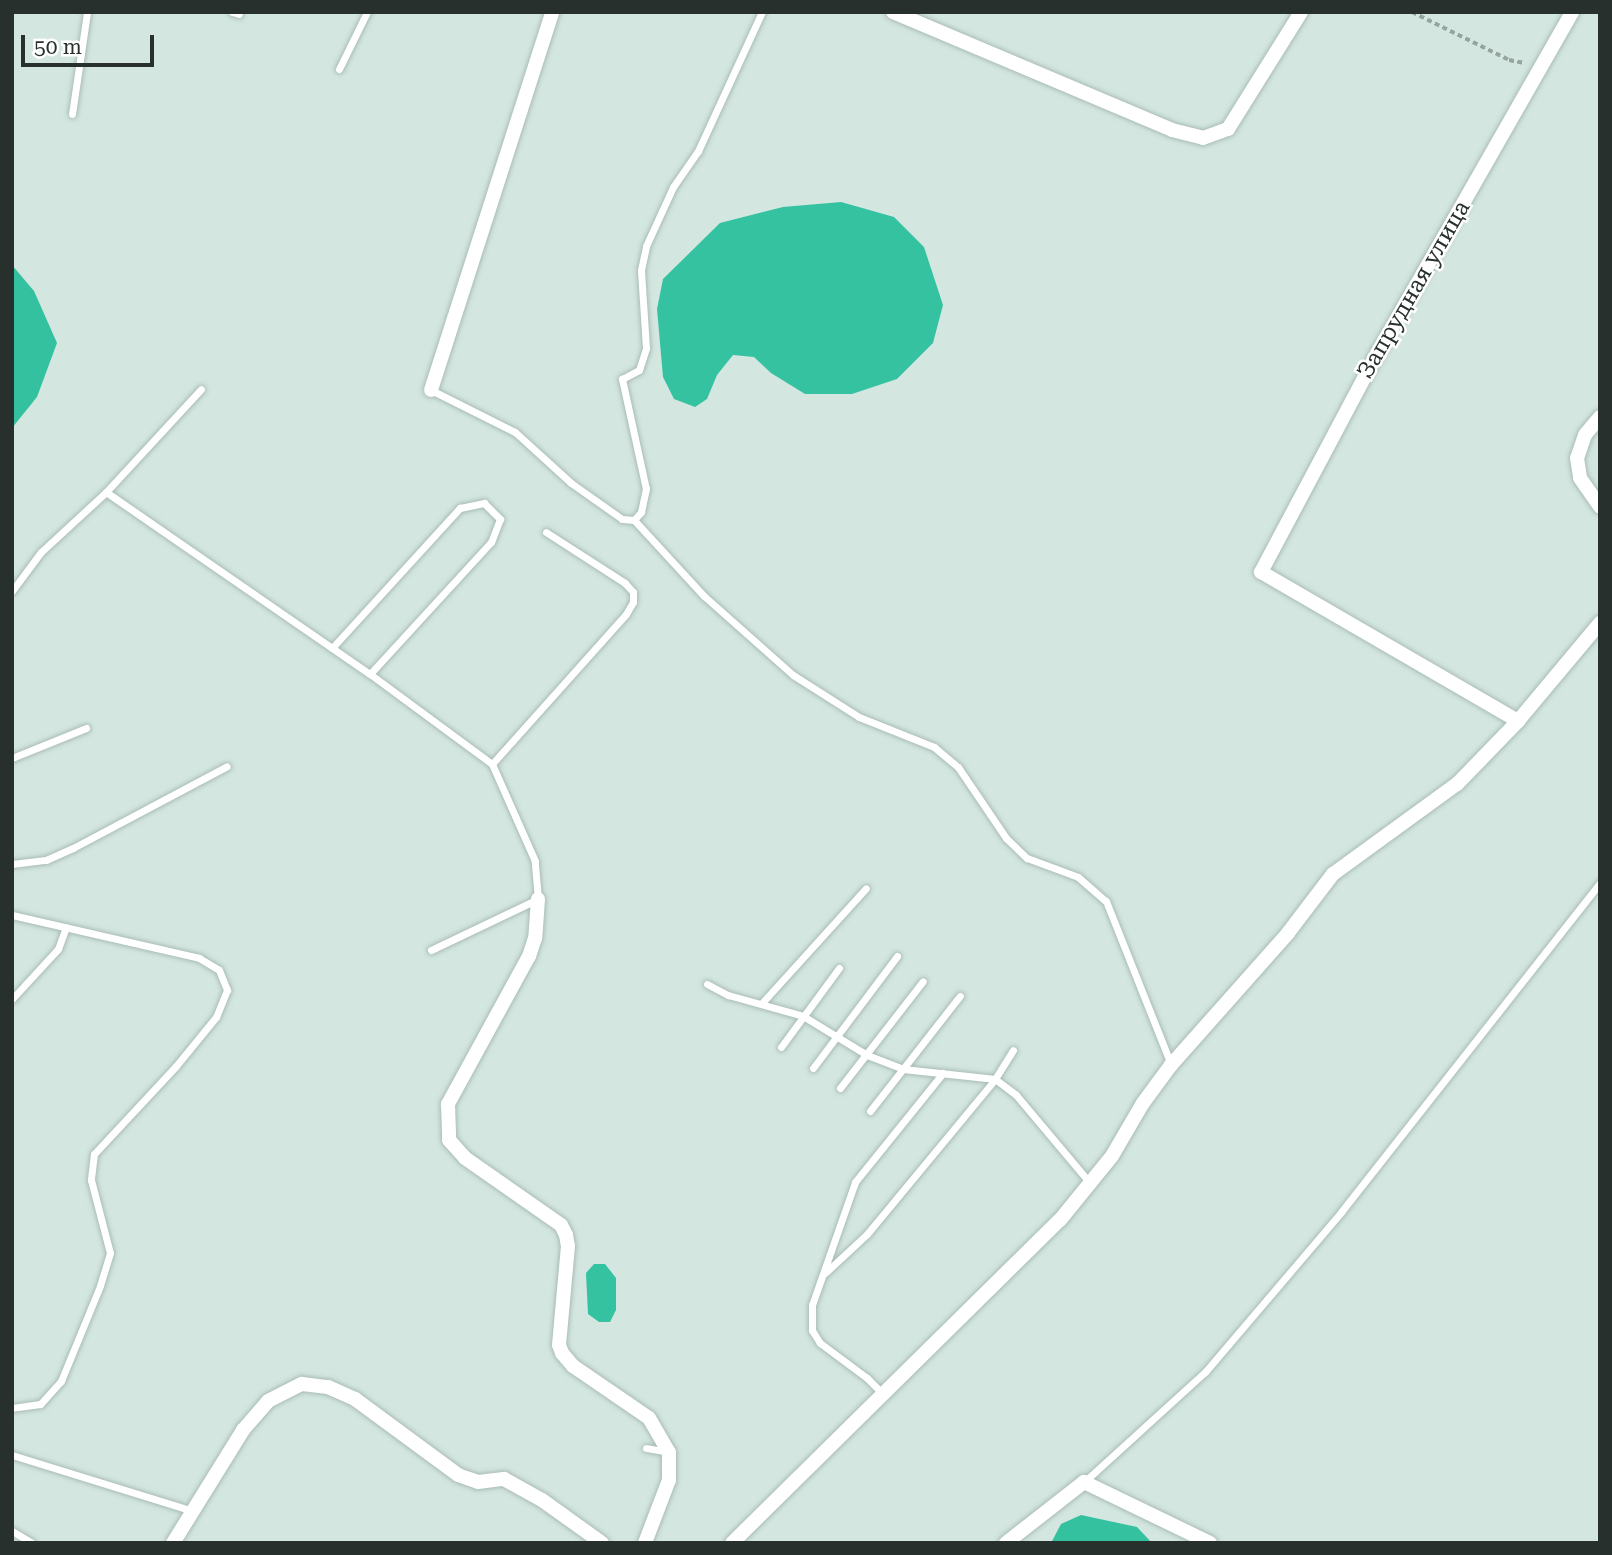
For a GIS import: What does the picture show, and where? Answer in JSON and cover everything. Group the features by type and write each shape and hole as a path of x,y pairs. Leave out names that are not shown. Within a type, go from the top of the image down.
{"street":[{"path":"431,390 552,12"},
{"path":"893,12 1172,130 1203,138 1228,129 1301,12"},
{"name":"Запрудная улица","path":"1518,721 1262,572 1376,356 1573,12"},
{"path":"1600,417 1585,435 1577,458 1580,478 1600,507"},
{"path":"732,1543 1060,1220 1091,1184 1171,1065 1288,933 1333,874 1457,784 1518,721 1600,623"},
{"path":"538,899 535,938 529,956 448,1104 449,1139 465,1158 561,1225 568,1245 559,1345 562,1353 573,1366 649,1418 669,1452 669,1480 645,1543"},
{"path":"173,1543 243,1430 268,1401 302,1384 328,1387 355,1399 458,1475 478,1482 504,1479 542,1500 602,1543"},
{"path":"1006,1543 1084,1482 1201,1541"}],"lane":[{"path":"72,114 88,12"},
{"path":"339,69 367,12"},
{"path":"634,520 641,512 646,489 622,379 639,370 646,348 641,270 646,246 673,187 698,152 762,12"},
{"path":"12,591 41,552 106,492 201,389"},
{"path":"431,390 515,432 571,483 622,519 634,520 704,596 793,675 859,717 934,747 958,767 1006,838 1027,858 1077,877 1106,901 1171,1065"},
{"path":"106,492 370,674 492,764 535,861 538,899 431,950"},
{"path":"332,648 460,508 484,503 500,519 491,542 370,674"},
{"path":"492,764 626,614 633,602 633,592 625,583 546,532"},
{"path":"12,758 86,727"},
{"path":"12,747 23,754"},
{"path":"12,864 46,860 73,848 226,766"},
{"path":"1084,1482 1214,1361 1341,1213 1600,883"},
{"path":"761,1004 866,888"},
{"path":"12,915 199,958 219,970 227,990 216,1017 176,1066 94,1154 91,1180 110,1253 100,1286 61,1381 40,1404 12,1408"},
{"path":"12,999 58,950 65,927"},
{"path":"813,1068 897,956"},
{"path":"781,1047 839,968"},
{"path":"840,1088 923,981"},
{"path":"707,984 728,995 803,1016 867,1055 903,1069 995,1079 1016,1095 1091,1184"},
{"path":"870,1111 960,996"},
{"path":"823,1274 867,1234 995,1079 1013,1050"},
{"path":"884,1395 867,1378 820,1343 812,1330 812,1305 855,1182 943,1073"},
{"path":"646,1448 669,1452"},
{"path":"12,1455 194,1511"},
{"path":"12,1531 32,1543"}],"path":[{"path":"1412,12 1509,60 1543,66"}],"shaded area":[{"path":"841,202 894,217 924,247 943,305 933,343 897,379 852,394 805,394 771,373 754,357 733,355 717,375 707,399 695,407 674,399 663,377 657,309 663,279 720,223 783,207"},
{"path":"12,265 34,291 57,343 37,397 12,428"},
{"path":"594,1264 605,1264 616,1278 616,1310 610,1322 599,1322 588,1314 586,1273"},
{"path":"1081,1515 1137,1527 1152,1543 1051,1543 1061,1524"}]}
